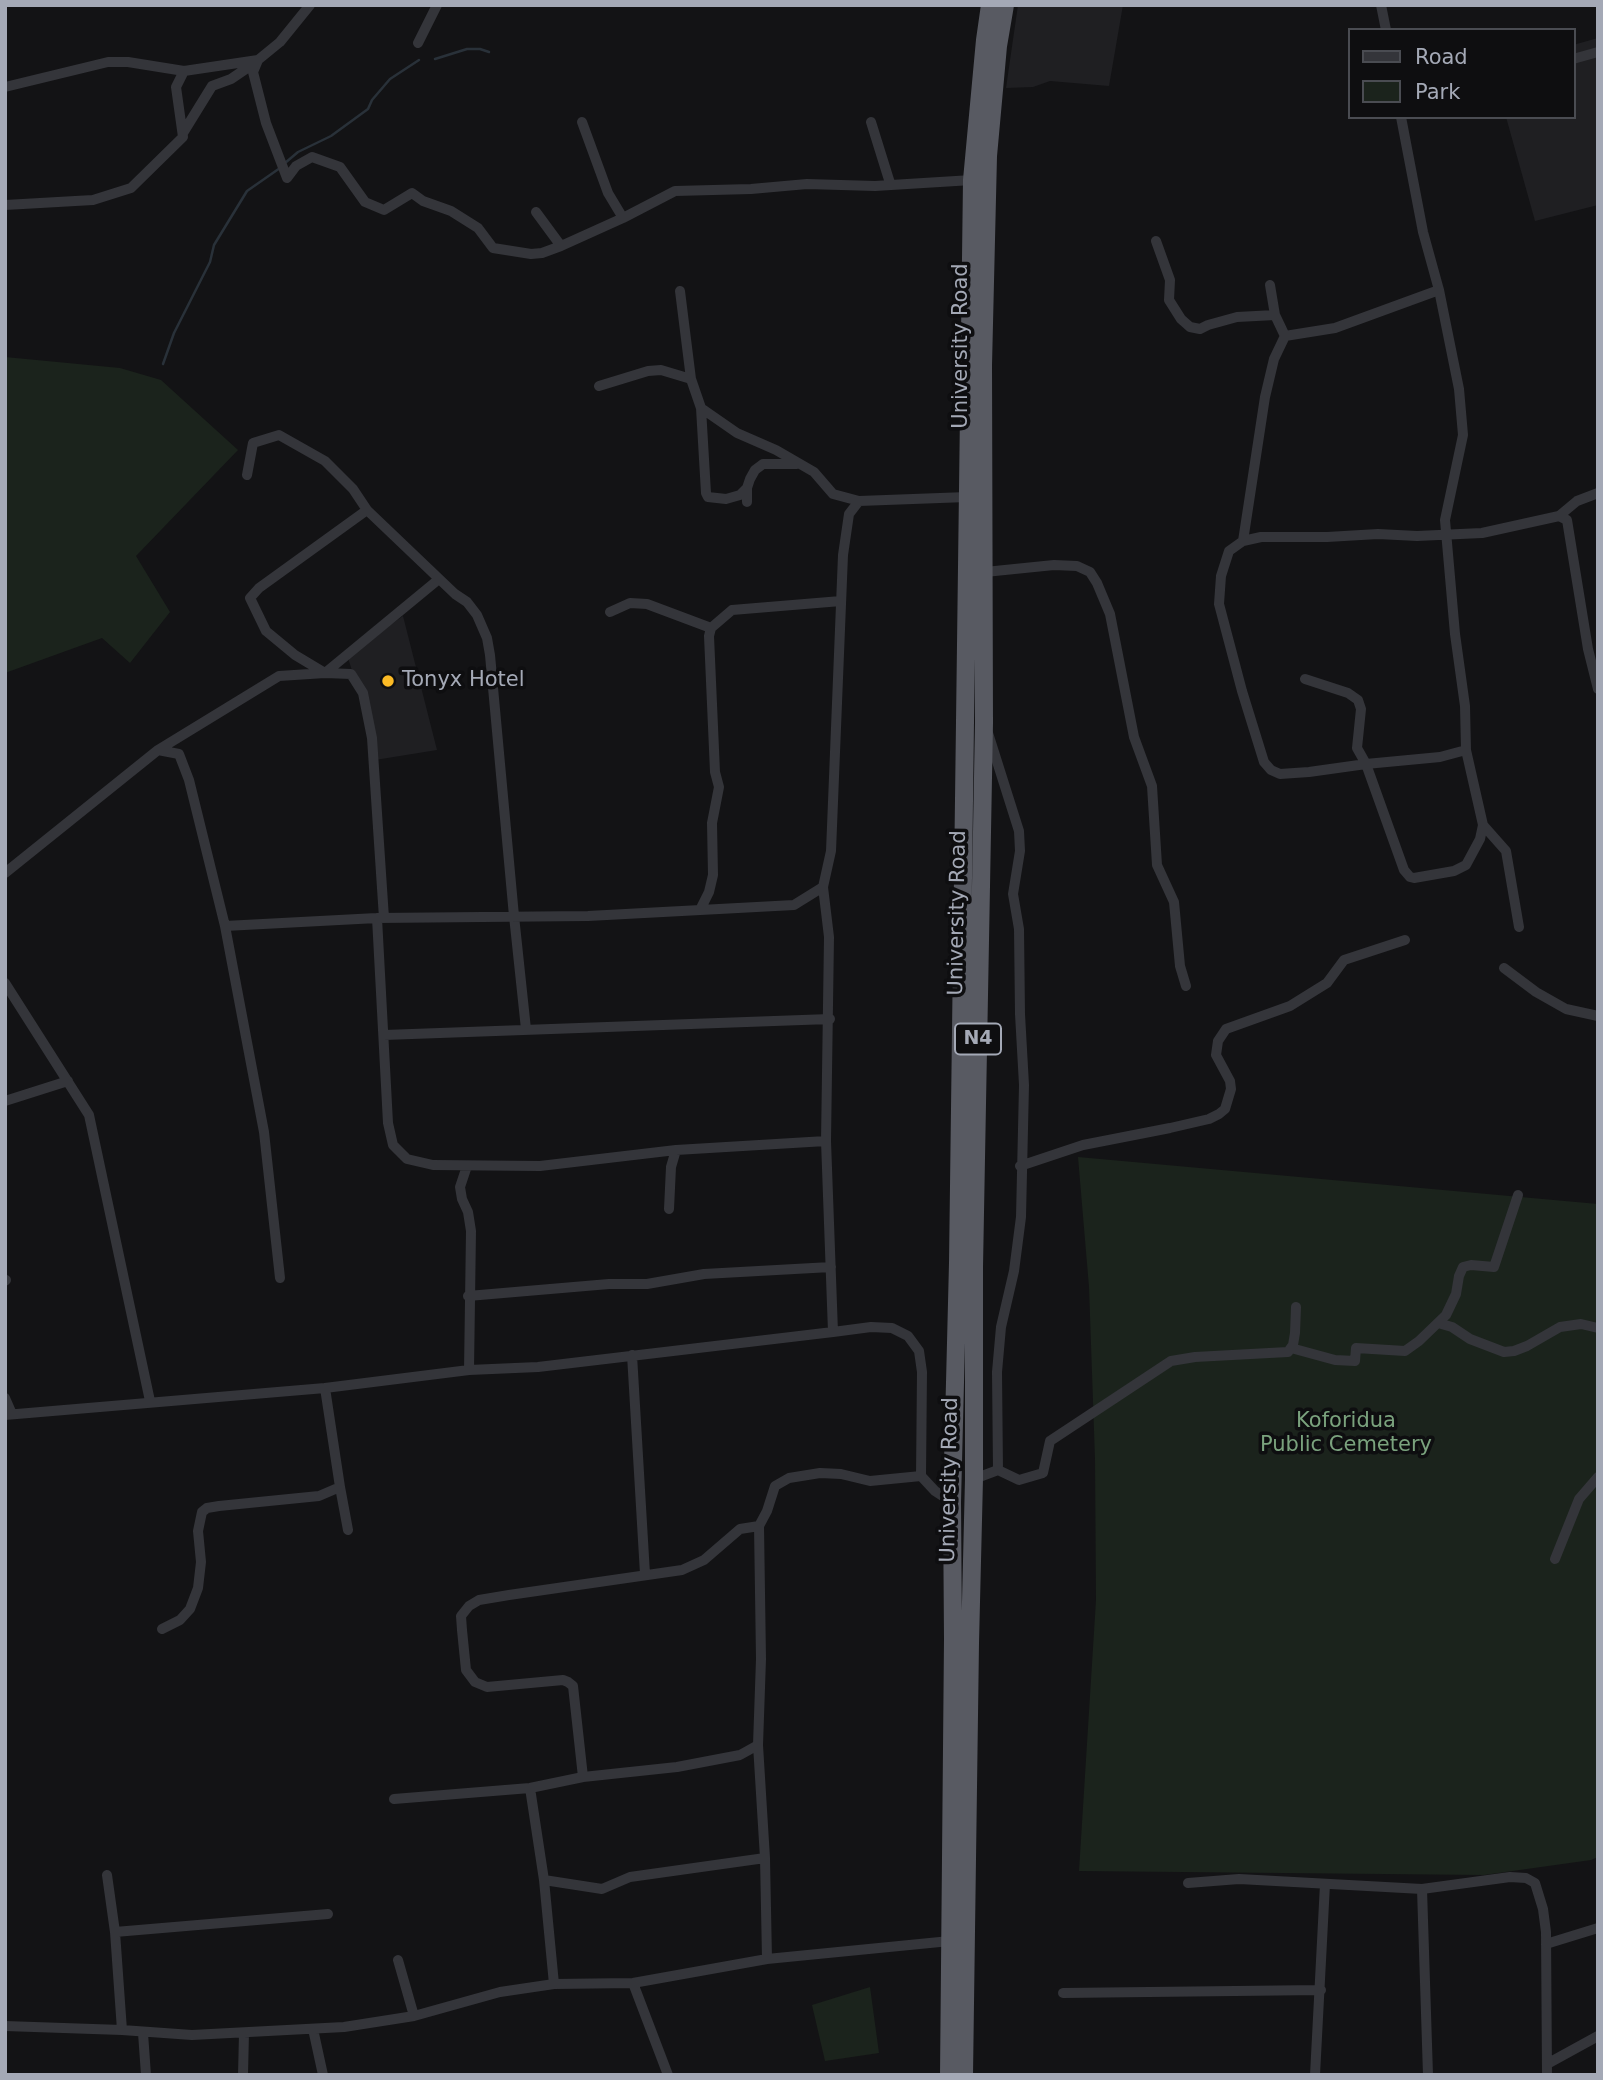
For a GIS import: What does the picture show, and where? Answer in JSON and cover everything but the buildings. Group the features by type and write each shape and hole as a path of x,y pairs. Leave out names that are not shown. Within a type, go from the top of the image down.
{"highway":[{"name":"University Road","path":"949,2075 952,1502 958,1263 972,180 990,5"},
{"name":"University Road","path":"964,2075 974,1479 974,1267 985,723 983,365 988,156 998,46 1005,5"}],"street":[{"path":"5,205 93,200 131,188 183,137 212,86 231,79 258,60 279,42 310,5"},
{"path":"418,43 437,5"},
{"path":"1381,5 1386,28"},
{"path":"1575,59 1598,52"},
{"path":"5,87 108,62 128,62 184,71 258,60"},
{"path":"258,60 254,72 266,123 287,178 296,166 312,158 340,167 365,202 384,210 411,193 422,201 451,211 478,228 493,248 531,254 542,253 623,218 675,191 807,184 875,186 972,180"},
{"path":"183,134 176,87 184,71"},
{"path":"1304,679 1348,693 1358,700 1361,709 1357,748 1366,764 1404,870 1410,877 1454,872 1466,865 1480,839 1483,825 1466,750 1465,706 1446,534 1447,499 1463,435 1459,389 1439,290 1423,232 1401,119"},
{"path":"582,122 608,192 623,218"},
{"path":"871,122 890,183"},
{"path":"536,212 561,246"},
{"path":"1156,241 1170,280 1170,300 1189,327 1200,329 1208,324 1237,317 1275,316"},
{"path":"1270,285 1275,316 1285,336"},
{"path":"1285,336 1335,328 1439,290"},
{"path":"680,291 691,379 701,408 708,497 726,499 740,495 747,488 755,470 776,450"},
{"path":"1243,541 1265,397 1274,359 1285,336"},
{"path":"599,386 648,370 661,370 691,379"},
{"path":"701,408 737,432 814,472 833,495 859,501 967,497"},
{"path":"247,475 253,443 279,436 325,461 353,489 367,510 455,594 467,602 477,615 487,638 490,655 526,1029"},
{"path":"763,464 800,464"},
{"path":"747,488 747,502"},
{"path":"1466,750 1440,757 1309,772 1280,774 1271,770 1264,762 1238,680 1219,604 1221,576 1229,551 1243,541 1261,537 1482,533 1559,516 1577,501 1598,493"},
{"path":"833,1332 826,1141 830,937 823,887 831,851 843,555 849,514 859,501"},
{"path":"325,673 295,655 266,631 250,598 259,588 367,510"},
{"path":"1559,516 1567,520 1588,649 1598,689"},
{"path":"985,572 1054,565 1077,566 1090,572 1097,583 1110,614 1134,737 1153,786 1157,865 1174,902 1180,966 1186,986"},
{"path":"325,673 439,579"},
{"path":"699,910 709,892 713,875 712,823 719,787 715,772 709,636 711,628 732,610 841,601"},
{"path":"610,612 630,603 647,604 711,628"},
{"path":"5,873 158,750 279,677 351,674 363,693 372,738 388,1123 393,1144 407,1159 467,1166 540,1166 676,1150 826,1141"},
{"path":"985,723 1019,831 1020,851 1013,894 1019,929 1024,1084 1020,1166 1021,1216 1014,1271 1001,1327 998,1470"},
{"path":"158,750 179,754 189,780 225,926 264,1132 280,1278"},
{"path":"1483,825 1506,852 1519,927"},
{"path":"225,926 381,918 588,916 794,905 823,887"},
{"path":"1020,1166 1083,1145 1170,1128 1219,1114 1225,1109 1231,1089 1230,1081 1216,1055 1218,1041 1226,1029 1290,1006 1327,983 1345,960 1405,940"},
{"path":"1504,968 1536,992 1566,1009 1598,1016"},
{"path":"5,983 89,1115 150,1401"},
{"path":"383,1035 830,1019"},
{"path":"5,1101 68,1082"},
{"path":"669,1209 671,1167 676,1150"},
{"path":"467,1166 460,1187 471,1231 469,1370"},
{"path":"1291,1348 1335,1360 1355,1361 1356,1348 1405,1351 1446,1315 1457,1294 1463,1267 1494,1267 1518,1195"},
{"path":"468,1296 582,1286 647,1284 704,1274 831,1267"},
{"path":"974,1479 998,1470 1019,1480 1043,1473 1049,1441 1171,1361 1195,1357 1289,1352 1295,1333 1296,1307"},
{"path":"1438,1323 1504,1352 1527,1346 1560,1327 1581,1324 1598,1328"},
{"path":"5,1398 9,1414 325,1388 469,1370 538,1367 871,1327 892,1328 908,1336 919,1351 922,1372 921,1476 935,1491 952,1502"},
{"path":"632,1355 645,1574"},
{"path":"325,1388 348,1530"},
{"path":"767,1959 765,1858 758,1745 761,1659 759,1525 775,1486 789,1478 820,1473 870,1481 921,1476"},
{"path":"1555,1559 1579,1499 1598,1477"},
{"path":"162,1629 180,1620 190,1609 198,1588 201,1562 198,1531 202,1512 207,1507 319,1496 340,1487"},
{"path":"583,1777 573,1686 563,1680 487,1687 475,1682 466,1671 461,1616 469,1606 479,1600 682,1570 704,1560 740,1529 759,1525"},
{"path":"394,1799 530,1788 583,1777 677,1767 740,1755 758,1745"},
{"path":"530,1788 544,1880 554,1984"},
{"path":"544,1880 602,1889 630,1877 765,1858"},
{"path":"107,1875 115,1932 122,2030"},
{"path":"1188,1883 1239,1879 1422,1889 1510,1877 1526,1878 1535,1883 1544,1909 1547,2070"},
{"path":"1315,2075 1325,1884"},
{"path":"1422,1889 1428,2075"},
{"path":"115,1932 328,1914"},
{"path":"1546,1944 1598,1928"},
{"path":"5,2026 191,2035 313,2029 414,2016 500,1992 554,1984 633,1983 767,1959 950,1941"},
{"path":"398,1960 414,2016"},
{"path":"633,1983 668,2075"},
{"path":"1063,1993 1321,1990"},
{"path":"313,2029 323,2075"},
{"path":"243,2075 244,2032"},
{"path":"143,2033 146,2075"},
{"path":"1547,2070 1598,2035"}],"shaded area":[{"path":"1018,5 1123,5 1109,86 1050,81 1033,87 1006,88"},
{"path":"1598,38 1598,205 1535,221 1507,119 1575,119 1575,44"},
{"name":"Tonyx Hotel","path":"403,616 437,750 375,760 368,720 347,655"}],"green space":[{"path":"5,357 120,368 161,380 238,450 136,556 170,612 130,663 102,638 5,673"},
{"name":"Koforidua Public Cemetery","path":"1078,1157 1598,1204 1598,1857 1484,1875 1079,1871 1096,1600 1095,1459 1089,1287"},
{"path":"870,1987 879,2053 825,2061 812,2005"}],"waterway":[{"path":"435,59 467,49 489,52"},
{"path":"285,163 298,152 331,136 368,109 390,79 419,60"},
{"path":"163,364 174,333 210,262 214,245 247,191 280,168"}],"place":[{"name":"Tonyx Hotel","path":"388,681"}]}
